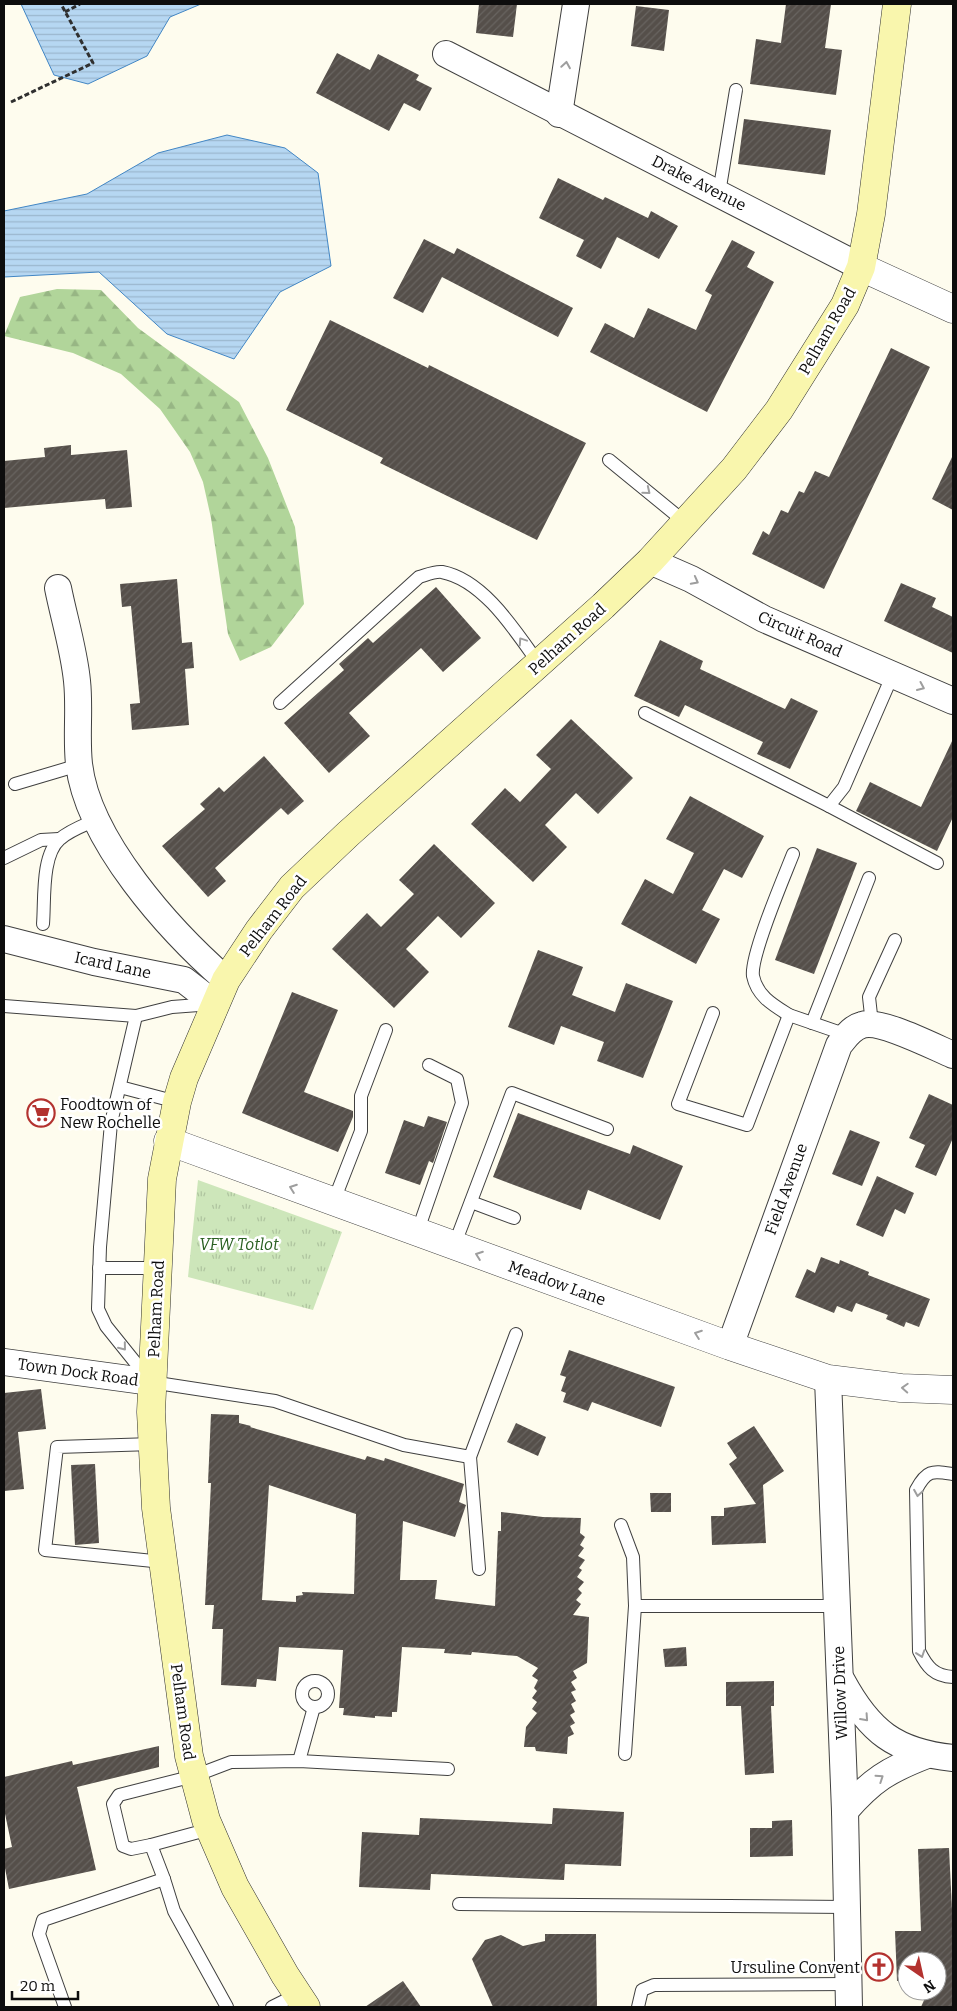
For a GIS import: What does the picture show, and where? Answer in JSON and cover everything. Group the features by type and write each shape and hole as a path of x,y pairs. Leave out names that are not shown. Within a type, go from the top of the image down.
{"main road":[{"name":"Pelham Road","path":"302,2001 235,1886 210,1830 188,1756 156,1508 151,1382 156,1353 162,1179 168,1141 184,1078 214,1004 226,980 292,887 650,561 734,469 779,410 845,305 861,267 871,214 897,4"}],"street":[{"path":"559,114 576,4"},
{"name":"Drake Avenue","path":"446,54 559,114 719,193 861,267 953,309"},
{"name":"Circuit Road","path":"650,561 691,579 764,619 953,701"},
{"path":"58,588 77,681 79,765 91,806 141,891 192,950 226,980"},
{"name":"Icard Lane","path":"4,939 94,962 184,980 214,1004"},
{"path":"847,1035 851,1030 863,1024 877,1024 953,1055"},
{"name":"Field Avenue","path":"730,1346 839,1045 847,1035"},
{"name":"Meadow Lane","path":"168,1141 333,1203 730,1346 828,1378 901,1388 953,1390"},
{"name":"Town Dock Road","path":"4,1362 151,1382"},
{"name":"Willow Drive","path":"828,1378 845,1811 849,1996"},
{"path":"839,1676 857,1709 874,1728 890,1740 927,1756 953,1758"},
{"path":"845,1811 865,1788 880,1776 897,1767 927,1756"}],"lane":[{"path":"719,193 736,90"},
{"path":"609,460 686,523"},
{"path":"280,703 419,577 440,571 466,581 506,617 539,664"},
{"path":"829,806 844,787 893,674"},
{"path":"644,713 829,806 937,863"},
{"path":"15,784 79,765"},
{"path":"4,858 41,840 59,839 98,819"},
{"path":"43,924 48,860 59,839"},
{"path":"793,854 758,948 753,976 764,1000 789,1015 847,1035"},
{"path":"812,1023 869,878"},
{"path":"872,1024 869,997 895,940"},
{"path":"4,1006 136,1016 172,1007 214,1004"},
{"path":"713,1013 678,1104 747,1125 789,1015"},
{"path":"136,1016 111,1123 98,1309 106,1326 151,1382 275,1402 404,1445 470,1457"},
{"path":"333,1203 361,1131 361,1096 386,1030"},
{"path":"417,1233 462,1104 457,1079 429,1065"},
{"path":"120,1087 177,1102"},
{"path":"454,1246 512,1093 607,1129"},
{"path":"471,1202 514,1218"},
{"path":"100,1268 158,1268"},
{"path":"479,1569 470,1457 516,1334"},
{"path":"153,1444 57,1447 45,1550 163,1562"},
{"path":"953,1474 933,1472 922,1478 916,1490 919,1652 926,1667 944,1676 953,1677"},
{"path":"622,1525 633,1557 635,1606 624,1754"},
{"path":"635,1606 837,1606"},
{"path":"299,1761 314,1707"},
{"path":"210,1830 131,1849 124,1846 113,1804 118,1795 194,1776 231,1762 299,1761 448,1769"},
{"path":"151,1845 174,1911 227,2007"},
{"path":"65,2007 39,1934 44,1920 164,1879"},
{"path":"459,1904 847,1907"},
{"path":"638,2007 642,1990 654,1985 849,1996"},
{"path":"272,2007 302,2001"}],"path":[{"path":"11,102 92,63 60,4"},
{"path":"65,12 80,4"}],"green space":[{"path":"57,289 101,290 138,328 239,402 268,458 295,527 304,604 271,647 240,661 228,634 211,518 203,482 190,452 160,409 121,374 73,353 4,336 20,297"},
{"name":"VFW Totlot","path":"198,1180 342,1232 313,1310 188,1277"}],"water":[{"path":"21,4 201,4 170,17 147,56 88,84 54,75"},
{"path":"227,135 285,148 318,173 331,266 280,292 234,359 167,334 99,272 4,277 4,211 87,194 158,153"}],"building":[{"path":"479,4 517,4 513,37 476,33"},
{"path":"786,4 831,4 825,48 842,50 836,95 750,84 756,39 781,43"},
{"path":"636,6 669,10 664,51 631,46"},
{"path":"337,53 370,70 378,54 419,75 416,80 432,88 420,111 404,103 389,131 316,93"},
{"path":"744,119 831,130 825,175 738,164"},
{"path":"558,178 603,200 605,197 648,218 651,211 678,226 659,259 617,237 601,269 576,256 584,240 539,218"},
{"path":"424,239 454,254 457,248 573,308 558,337 442,277 423,313 393,298"},
{"path":"732,240 755,252 747,267 774,282 707,412 590,352 605,323 634,338 648,308 696,330 712,295 705,291"},
{"path":"330,320 428,368 429,365 586,443 537,540 380,463 383,458 286,410"},
{"path":"891,348 930,367 824,589 752,554 763,531 769,535 781,510 788,513 799,491 804,493 815,471 829,477"},
{"path":"71,445 71,455 127,450 132,507 106,509 105,499 4,508 4,461 45,457 44,448"},
{"path":"953,455 953,510 932,499"},
{"path":"177,579 182,643 192,642 194,668 185,669 189,725 132,730 130,704 140,703 131,606 122,607 120,584"},
{"path":"901,583 936,598 932,607 953,617 953,653 884,621"},
{"path":"436,587 481,638 443,672 421,648 349,713 370,736 329,773 284,723 344,670 339,664 368,638 373,643"},
{"path":"660,640 703,661 700,669 785,709 791,698 818,711 790,769 757,754 763,742 685,705 679,717 634,696"},
{"path":"571,719 633,778 598,814 576,793 545,825 567,847 533,882 471,824 505,788 520,802 551,769 536,755"},
{"path":"953,739 953,817 937,851 856,811 870,782 921,807"},
{"path":"264,756 304,801 288,815 281,808 215,868 226,881 208,897 162,846 205,809 200,804 219,787 224,792"},
{"path":"690,796 764,836 742,878 724,869 702,910 720,919 696,964 621,924 645,879 673,894 694,853 666,839"},
{"path":"434,844 495,903 461,938 438,916 406,949 429,972 394,1008 332,949 367,913 381,927 414,894 399,880"},
{"path":"817,848 857,863 814,974 775,960"},
{"path":"538,950 583,967 572,995 615,1012 626,983 673,1001 643,1078 597,1061 604,1042 561,1026 554,1045 508,1027"},
{"path":"292,992 338,1010 304,1092 353,1111 353,1117 338,1152 242,1113"},
{"path":"929,1094 953,1105 953,1138 936,1176 915,1167 925,1145 909,1138"},
{"path":"518,1113 630,1154 633,1145 683,1166 660,1220 588,1190 581,1210 493,1177"},
{"path":"428,1116 447,1122 433,1163 429,1161 420,1185 385,1173 404,1120 424,1127"},
{"path":"850,1130 880,1142 862,1186 832,1174"},
{"path":"877,1176 914,1193 905,1214 895,1209 883,1237 856,1225"},
{"path":"821,1257 839,1264 840,1260 869,1272 868,1275 930,1299 919,1327 906,1322 904,1327 886,1319 888,1315 856,1303 852,1312 837,1306 834,1313 795,1297 807,1269 815,1273"},
{"path":"569,1350 675,1387 661,1427 592,1402 588,1411 563,1402 566,1393 561,1391 566,1377 560,1375"},
{"path":"41,1389 46,1429 18,1432 24,1489 4,1491 4,1393"},
{"path":"211,1414 239,1415 239,1423 250,1427 365,1460 367,1456 384,1461 385,1458 464,1484 459,1502 466,1505 455,1537 403,1521 400,1580 437,1580 435,1599 495,1606 498,1531 501,1531 501,1512 543,1517 581,1518 580,1533 585,1537 580,1545 584,1548 578,1556 585,1560 579,1568 582,1570 577,1577 584,1582 578,1589 582,1593 576,1600 581,1604 573,1615 589,1617 587,1663 573,1671 577,1678 571,1682 576,1690 571,1692 576,1701 571,1704 575,1712 570,1715 575,1723 570,1726 574,1734 568,1737 567,1754 536,1751 535,1747 524,1747 526,1727 537,1713 532,1709 537,1702 532,1698 537,1691 534,1688 538,1680 532,1676 538,1668 517,1656 472,1652 471,1655 444,1653 445,1649 402,1647 397,1712 392,1712 392,1717 375,1716 375,1718 343,1715 344,1708 339,1708 343,1650 279,1647 276,1681 257,1679 256,1687 221,1685 223,1629 212,1629 214,1605 205,1605 211,1483 208,1483","holes":["269,1485 356,1514 354,1594 302,1592 303,1595 296,1596 296,1602 262,1600"]},
{"path":"516,1423 546,1437 538,1456 507,1442"},
{"path":"754,1426 784,1471 763,1485 766,1543 712,1545 711,1516 724,1516 724,1508 756,1504 729,1464 737,1458 727,1443"},
{"path":"95,1464 99,1543 75,1545 71,1465"},
{"path":"650,1493 671,1493 671,1512 651,1512"},
{"path":"686,1647 687,1666 665,1667 663,1649"},
{"path":"774,1681 774,1706 771,1706 774,1773 745,1775 741,1706 726,1706 726,1682"},
{"path":"159,1746 159,1767 77,1787 96,1870 9,1889 4,1863 4,1849 12,1847 4,1809 4,1777 72,1761 73,1765"},
{"path":"553,1808 624,1812 621,1866 565,1864 564,1880 431,1874 430,1890 359,1887 362,1832 419,1835 420,1818 552,1824"},
{"path":"792,1820 793,1856 750,1857 750,1828 772,1828 772,1821"},
{"path":"949,1848 953,1930 953,2007 921,2007 924,2001 947,2001 947,1951 897,1951 897,1981 895,1931 921,1931 918,1849"},
{"path":"545,1934 596,1934 597,2007 493,2007 472,1959 485,1940 501,1935 523,1946 545,1941"},
{"path":"403,1981 421,2007 365,2007"}],"place":[{"name":"Foodtown of New Rochelle","path":"41,1113"},
{"name":"Ursuline Convent","path":"879,1967"}]}
